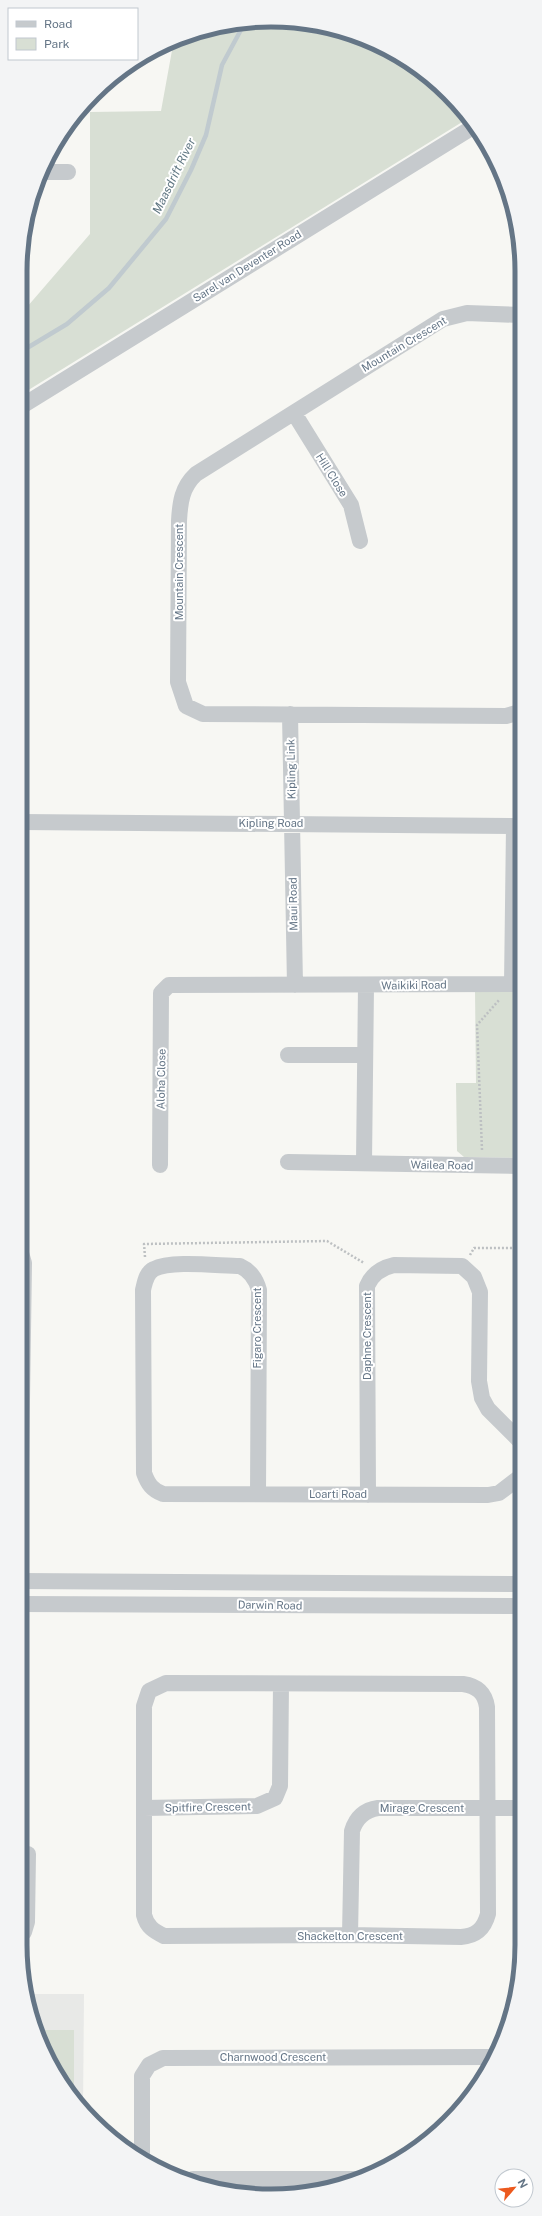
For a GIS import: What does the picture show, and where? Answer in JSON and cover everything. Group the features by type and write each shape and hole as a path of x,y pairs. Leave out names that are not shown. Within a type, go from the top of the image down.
{"street":[{"name":"Sarel van Deventer Road","path":"27,403 470,129"},
{"path":"48,172 68,172"},
{"name":"Mountain Crescent","path":"515,314 467,313 443,319 196,474 188,482 180,501 178,682 186,706 203,714 506,716 515,713"},
{"name":"Hill Close","path":"294,413 351,505 360,541"},
{"name":"Kipling Link","path":"290,714 291,823"},
{"name":"Kipling Road","path":"27,822 515,826"},
{"name":"Maui Road","path":"291,823 295,985"},
{"name":"Waikiki Road","path":"161,994 164,988 173,984 366,986 515,984"},
{"path":"364,1163 366,986"},
{"name":"Aloha Close","path":"160,1165 161,994"},
{"path":"288,1055 365,1055"},
{"name":"Wailea Road","path":"288,1162 515,1166"},
{"name":"Figaro Crescent","path":"147,1276 154,1269 166,1265 240,1266 248,1270 257,1281 259,1290 258,1494"},
{"path":"379,1271 394,1265 462,1266 474,1276 480,1292 478,1381 482,1398 488,1409 515,1436"},
{"name":"Daphne Crescent","path":"368,1495 367,1286 371,1277 379,1271"},
{"name":"Loarti Road","path":"147,1276 143,1290 144,1473 152,1488 163,1494 488,1495 499,1493 515,1481"},
{"name":"Darwin Road","path":"27,1581 515,1584"},
{"name":"Darwin Road","path":"27,1604 515,1606"},
{"name":"Shackelton Crescent","path":"166,1683 463,1684 475,1687 484,1696 487,1707 488,1914 483,1927 478,1932 473,1935 461,1937 350,1935 164,1936 156,1932 146,1923 144,1915 144,1808 144,1706 150,1691 166,1683"},
{"name":"Spitfire Crescent","path":"144,1808 257,1806 276,1798 280,1786 281,1684"},
{"name":"Mirage Crescent","path":"350,1935 352,1831 354,1824 363,1814 378,1808 515,1808"},
{"path":"27,1922 28,1854"},
{"name":"Charnwood Crescent","path":"140,2151 142,2076 149,2065 163,2058 488,2057"},
{"path":"209,2181 237,2185 337,2180"}],"path":[{"path":"482,1165 477,1025 515,985"},
{"path":"147,1276 144,1244 328,1241 379,1271"},
{"path":"462,1266 474,1248 515,1248"}],"shaded area":[{"path":"32,1994 84,1994 83,2101 68,2081 52,2053 40,2023"}],"green space":[{"path":"271,27 303,29 334,35 379,52 420,77 444,98 464,121 27,391 27,307 90,234 90,112 161,111 172,48 208,35 239,29"},
{"path":"475,990 515,990 515,1158 464,1157 457,1151 456,1083 476,1083"},
{"path":"43,2030 74,2030 74,2090 52,2053"}],"waterway":[{"name":"Maasdrift River","path":"27,348 67,324 109,288 166,219 191,170 206,135 222,65 241,29"}]}
